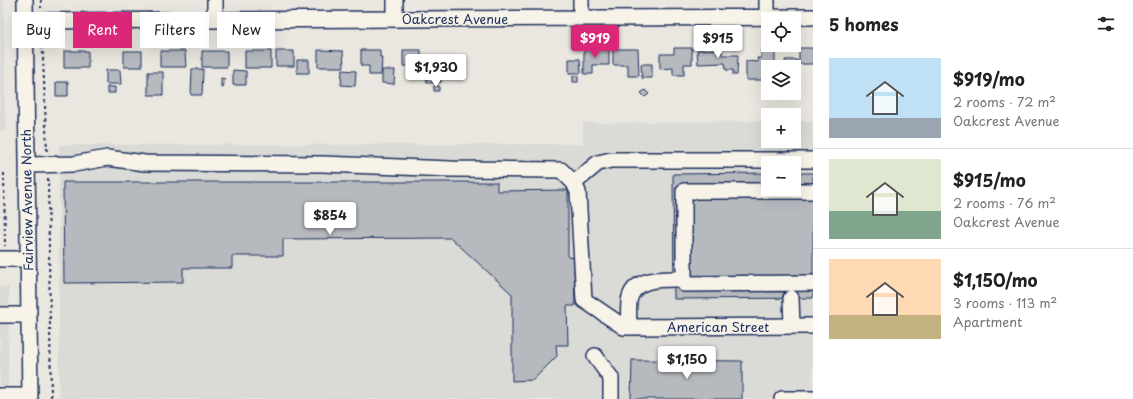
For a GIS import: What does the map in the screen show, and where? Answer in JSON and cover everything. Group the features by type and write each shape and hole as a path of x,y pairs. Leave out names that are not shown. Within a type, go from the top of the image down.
{"street":[{"name":"Fairview Avenue North","path":"25,0 25,12"},
{"path":"215,0 215,20"},
{"path":"395,0 395,19"},
{"path":"581,0 581,18"},
{"path":"767,0 767,12"},
{"name":"Oakcrest Avenue","path":"65,20 761,17"},
{"name":"Oakcrest Avenue","path":"801,17 813,17"},
{"name":"Fairview Avenue North","path":"25,48 30,397"},
{"path":"27,165 74,164 107,158 145,163 323,164 451,169 561,170 574,183 578,192 584,300 626,327 629,301 633,289 645,282 684,279"},
{"path":"574,183 598,163 611,160 813,160"},
{"path":"813,191 684,191 684,284 813,283"},
{"path":"2,259 28,259"},
{"path":"791,298 792,326"},
{"path":"0,315 29,315"},
{"name":"American Street","path":"626,327 813,326"},
{"path":"595,356 611,378 611,399"},
{"path":"0,396 30,397"},
{"path":"782,399 813,399"}],"path":[{"path":"41,0 41,12"},
{"path":"42,48 48,164 51,399"},
{"path":"2,259 4,172"}],"shaded area":[{"path":"0,0 4,0 5,131 0,131"},
{"path":"761,121 761,148 801,148 801,121 813,121 813,399 59,399 59,145 583,144 583,123"},
{"path":"0,287 9,287 8,399 0,399"}],"building":[{"path":"674,48 692,48 692,64 684,64 684,75 673,75 673,68 660,69 660,54 674,54"},
{"path":"801,48 813,48 813,64 801,64 801,60 799,60 799,52 801,52"},
{"path":"609,49 609,65 593,65 593,74 584,74 584,50"},
{"path":"613,49 638,49 639,76 628,76 628,65 613,65"},
{"path":"722,49 722,55 738,55 737,75 733,75 733,70 726,70 725,63 698,64 697,50"},
{"path":"318,50 343,51 344,67 318,67"},
{"path":"361,50 380,50 380,57 382,57 381,75 369,75 369,66 361,66"},
{"path":"403,50 421,50 421,66 403,66"},
{"path":"64,51 88,51 88,68 64,68"},
{"path":"124,51 142,51 142,67 124,67"},
{"path":"160,51 185,51 186,67 160,67"},
{"path":"202,51 227,51 227,67 202,67"},
{"path":"245,51 271,51 271,68 245,68"},
{"path":"276,51 294,51 294,66 276,66"},
{"path":"761,52 775,52 775,60 761,60 761,80 746,80 746,61 758,62 757,58 761,58"},
{"path":"569,59 580,59 581,73 569,73"},
{"path":"297,60 309,60 309,73 297,73"},
{"path":"641,64 652,64 652,78 642,78"},
{"path":"192,69 203,69 202,95 191,95"},
{"path":"106,70 120,70 121,84 106,84"},
{"path":"233,70 246,71 246,85 233,85"},
{"path":"342,70 356,71 355,86 341,85"},
{"path":"382,70 395,70 394,84 382,83"},
{"path":"426,70 440,70 441,82 427,83"},
{"path":"148,72 163,72 163,95 148,95"},
{"path":"573,76 578,76 578,82 573,82"},
{"path":"221,78 225,79 223,88 221,87"},
{"path":"56,82 68,82 68,96 56,96"},
{"path":"434,86 439,86 439,91 434,91"},
{"path":"107,87 115,87 115,93 107,93"},
{"path":"645,90 649,94 645,97 641,93"},
{"path":"761,173 761,196 801,196 801,173 813,173 813,298 674,299 673,174"},
{"path":"63,182 497,182 497,191 568,190 568,257 574,258 575,306 567,306 568,345 556,345 557,356 533,380 512,381 512,294 451,238 283,239 283,256 232,256 232,268 183,268 183,282 64,283"},
{"path":"632,360 742,361 742,399 631,399"}]}
